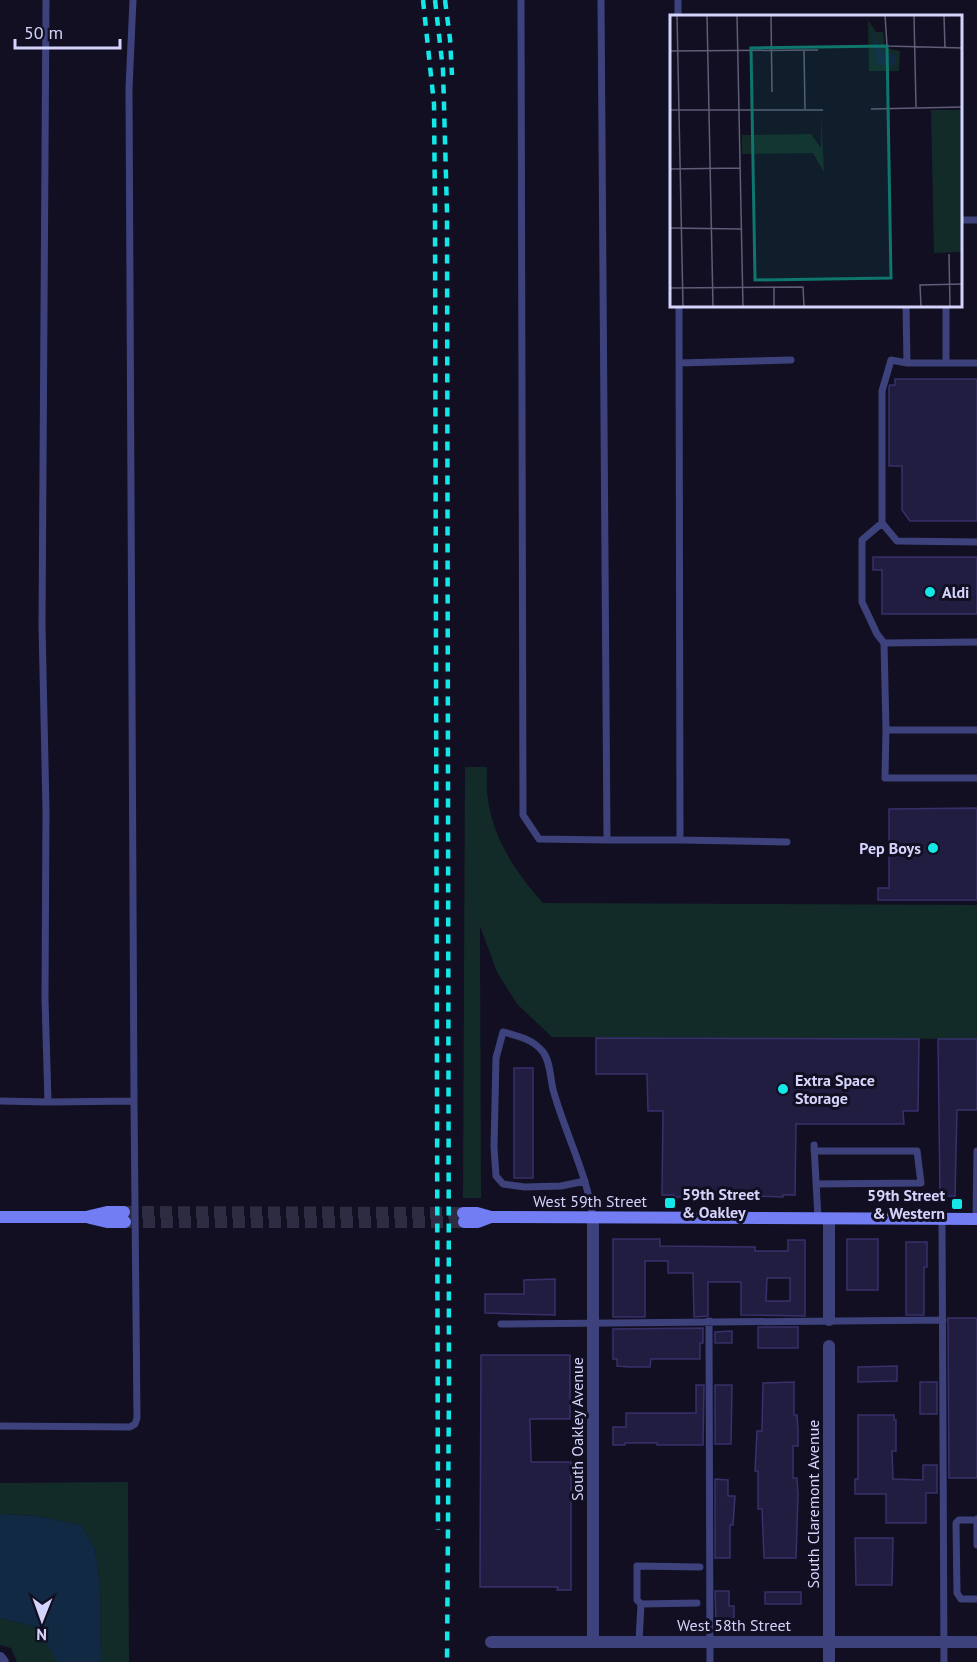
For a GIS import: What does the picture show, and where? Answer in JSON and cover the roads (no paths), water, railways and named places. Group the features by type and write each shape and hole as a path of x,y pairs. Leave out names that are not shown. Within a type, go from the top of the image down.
{"street":[{"path":"0,1217 86,1217 106,1212 124,1217"},
{"name":"West 59th Street","path":"463,1218 477,1213 491,1217 976,1219"},
{"name":"South Oakley Avenue","path":"593,1218 593,1641"},
{"path":"824,1219 829,1320"},
{"name":"South Claremont Avenue","path":"829,1346 829,1662"},
{"name":"West 58th Street","path":"491,1642 977,1642"}],"lane":[{"path":"46,0 42,625 48,1102"},
{"path":"0,1426 130,1427 135,1424 137,1418 129,100 133,0"},
{"path":"521,0 523,815 539,839 787,842"},
{"path":"601,0 607,840"},
{"path":"679,308 680,840"},
{"path":"906,308 907,363"},
{"path":"946,308 946,363"},
{"path":"679,363 790,360"},
{"path":"977,363 907,363 891,360 882,391 882,523 897,541 977,542"},
{"path":"882,523 862,540 862,602 877,634 884,643 885,778 977,778"},
{"path":"884,643 977,642"},
{"path":"886,730 977,730"},
{"path":"585,1182 561,1186 525,1187 503,1184 496,1176 494,1147 496,1058 502,1032 525,1037 544,1053 554,1093 591,1199 593,1218"},
{"path":"0,1101 134,1101"},
{"path":"816,1184 921,1183 917,1151 814,1148 816,1184 824,1219"},
{"path":"976,1219 977,1151"},
{"path":"942,1219 944,1662"},
{"path":"501,1324 943,1320"},
{"path":"710,1321 710,1662"},
{"path":"977,1545 977,1520 959,1520 956,1523 957,1593 961,1599 977,1599"},
{"path":"639,1641 641,1604 637,1600 636,1566 700,1567"},
{"path":"641,1604 697,1603"}],"water":[{"path":"0,1514 37,1516 81,1525 95,1549 100,1587 101,1662 57,1662 34,1626 0,1618"}],"tunnel":[{"path":"124,1212 463,1213"},
{"path":"125,1222 464,1222"}],"railway":[{"path":"423,0 434,104 438,1530"},
{"path":"435,0 443,70 447,212 449,1385 447,1662"},
{"path":"445,0 452,75"}],"place":[{"name":"Aldi","path":"930,592"},
{"name":"Pep Boys","path":"933,848"},
{"name":"Extra Space Storage","path":"783,1089"},
{"name":"59th Street & Oakley","path":"670,1203"},
{"name":"59th Street & Western","path":"957,1204"}]}
